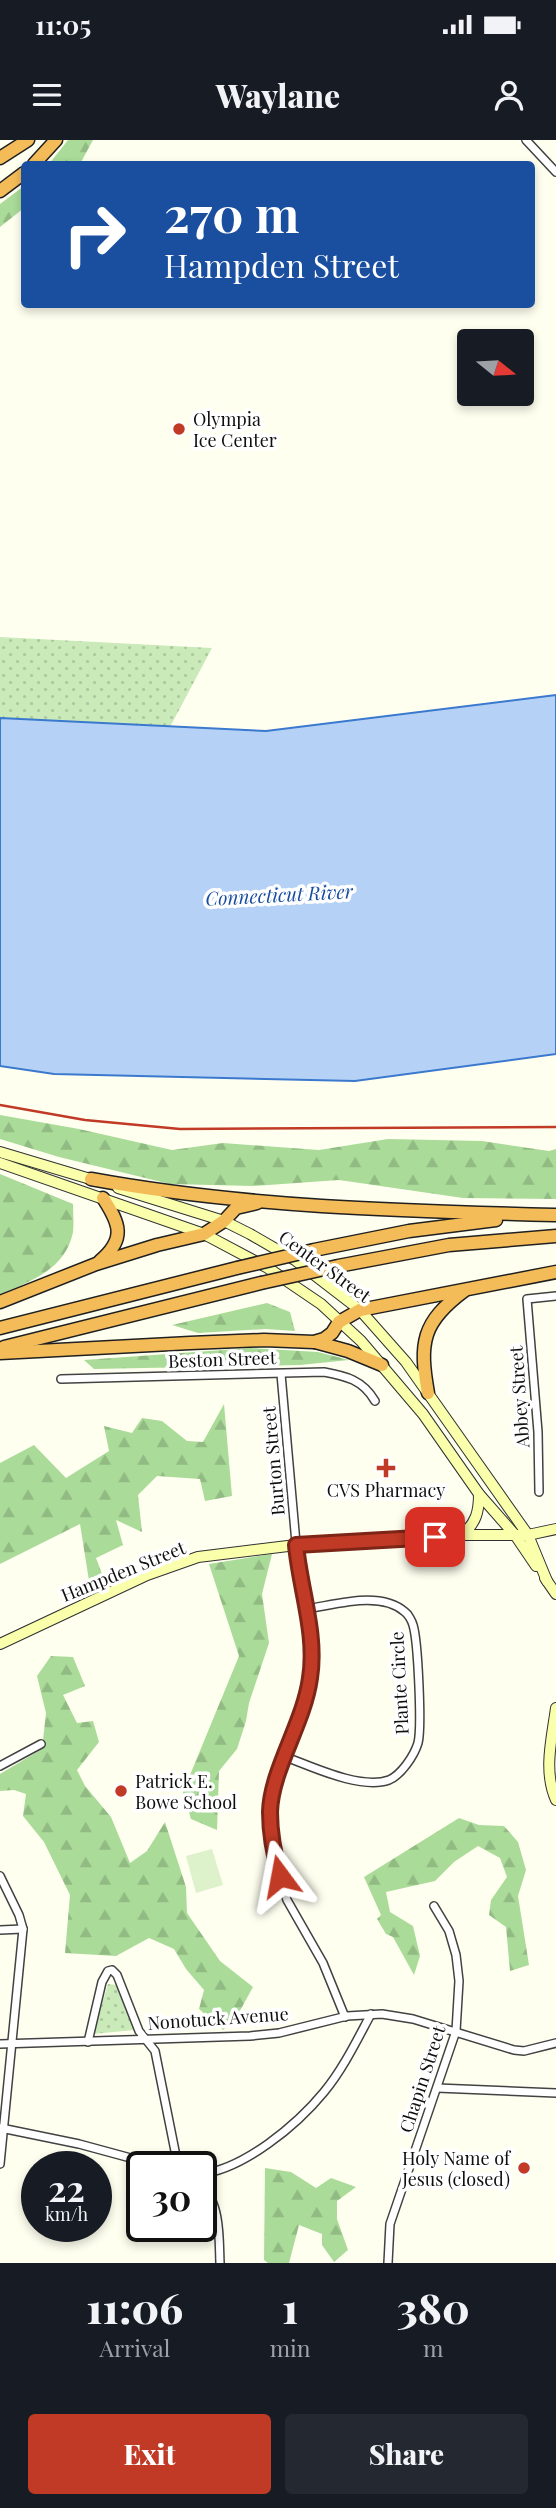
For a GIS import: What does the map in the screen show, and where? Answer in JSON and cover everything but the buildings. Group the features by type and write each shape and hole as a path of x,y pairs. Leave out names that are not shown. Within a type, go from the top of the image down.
{"highway":[{"path":"0,158 26,140"},
{"path":"37,161 56,140"},
{"path":"0,191 21,175"},
{"path":"91,1179 165,1192 268,1200 439,1212 556,1215"},
{"path":"96,1264 110,1252 117,1241 117,1219 103,1198"},
{"path":"0,1302 96,1264 204,1234 223,1222 236,1208 268,1200"},
{"path":"0,1328 314,1250 442,1226 556,1215"},
{"path":"0,1351 261,1283 338,1266 449,1245 556,1236"},
{"path":"314,1342 324,1339 340,1322 360,1310 556,1272"},
{"path":"428,1393 423,1357 428,1333 442,1308 467,1289"},
{"path":"0,1351 190,1343 314,1342 348,1351 382,1365"}],"main road":[{"name":"Center Street","path":"0,1152 223,1222 295,1259 360,1310 406,1362 528,1535 547,1581"},
{"name":"Center Street","path":"0,1163 204,1234 268,1268 321,1304 361,1341 423,1414 479,1494 515,1535 556,1594"},
{"path":"463,1535 477,1517 479,1494"},
{"name":"Hampden Street","path":"0,1644 64,1612 176,1563 211,1555 296,1545 463,1535 528,1535 556,1529"},
{"path":"556,1708 549,1764 556,1800"}],"street":[{"path":"526,140 556,172"},
{"name":"Abbey Street","path":"539,1492 538,1432 527,1299 556,1296"},
{"name":"Beston Street","path":"61,1379 324,1372 348,1376 359,1382 374,1401"},
{"name":"Burton Street","path":"281,1374 299,1577 312,1650 308,1694 270,1810 273,1852 287,1900 323,1963 345,2017"},
{"name":"Plante Circle","path":"286,1757 369,1782 391,1780 411,1760 418,1743 413,1624 406,1612 390,1603 367,1600 306,1609"},
{"path":"0,1766 41,1744"},
{"path":"0,1876 23,1929 0,2164"},
{"name":"Chapin Street","path":"388,2263 390,2224 456,2031 456,1955 449,1931 433,1906"},
{"path":"0,1930 23,1929"},
{"path":"88,2042 102,1982 108,1972 113,1970 139,2031 155,2051 175,2151"},
{"path":"217,2170 234,2165 290,2125 324,2093 345,2062 370,2014"},
{"name":"Nonotuck Avenue","path":"0,2044 279,2033 345,2017 370,2014 400,2016 514,2050 524,2051 556,2043"},
{"path":"437,2088 556,2094"},
{"path":"2,2128 126,2157"},
{"path":"217,2226 220,2263"}],"green space":[{"path":"68,140 93,140 82,161 51,161"},
{"path":"21,188 21,210 0,227 0,204"},
{"path":"0,637 212,648 170,727 0,729"},
{"path":"0,1115 172,1150 223,1143 319,1150 388,1139 482,1141 549,1151 556,1149 556,1199 463,1198 339,1180 253,1186 170,1184 59,1157 0,1139"},
{"path":"0,1174 73,1204 73,1232 63,1256 55,1265 34,1279 0,1294"},
{"path":"267,1303 290,1312 295,1331 266,1329 198,1333 172,1325"},
{"path":"251,1348 318,1352 349,1360 300,1365 94,1369 84,1360"},
{"path":"224,1404 232,1496 205,1501 200,1479 157,1476 138,1495 142,1532 116,1520 123,1545 96,1558 104,1579 90,1587 80,1524 0,1564 0,1463 34,1445 66,1478 109,1451 104,1426 132,1433 142,1418 162,1421 187,1441 203,1442"},
{"path":"272,1554 262,1594 269,1643 237,1749 219,1771 217,1830 191,1819 183,1792 239,1656 209,1564"},
{"path":"51,1656 73,1657 85,1686 63,1695 77,1723 93,1721 99,1742 77,1770 85,1786 111,1817 130,1863 147,1851 165,1822 186,1887 187,1913 220,1961 253,1987 236,2018 223,2030 199,2009 204,1990 186,1969 174,1949 149,1938 116,1956 65,1953 70,1895 44,1842 23,1816 26,1794 14,1790 0,1791 0,1774 42,1749 46,1713 37,1676"},
{"path":"459,1818 479,1825 504,1826 518,1842 526,1870 518,1896 529,1965 510,1971 506,1927 489,1915 491,1900 507,1877 500,1858 478,1846 454,1862 435,1881 386,1892 390,1912 413,1926 420,1956 414,1975 393,1937 386,1934 377,1919 381,1915 364,1877"},
{"path":"212,1849 223,1885 196,1893 186,1856"},
{"path":"108,1984 117,1985 134,2030 93,2034"},
{"path":"265,2168 291,2172 316,2188 331,2178 356,2187 337,2201 337,2219 348,2250 334,2262 322,2245 322,2234 299,2225 289,2263 268,2263 264,2260"}],"water":[{"name":"Connecticut River","path":"556,695 556,1054 355,1081 54,1074 0,1066 0,718 266,731"}],"railway":[{"path":"0,1105 85,1120 180,1129 556,1127"}],"place":[{"name":"Olympia Ice Center","path":"179,429"},
{"name":"CVS Pharmacy","path":"386,1468"},
{"name":"Patrick E. Bowe School","path":"121,1791"},
{"name":"Holy Name of Jesus (closed)","path":"524,2168"}],"route":[{"path":"280,1876 273,1852 270,1810 308,1694 311,1676 312,1650 296,1545 435,1537"}]}
